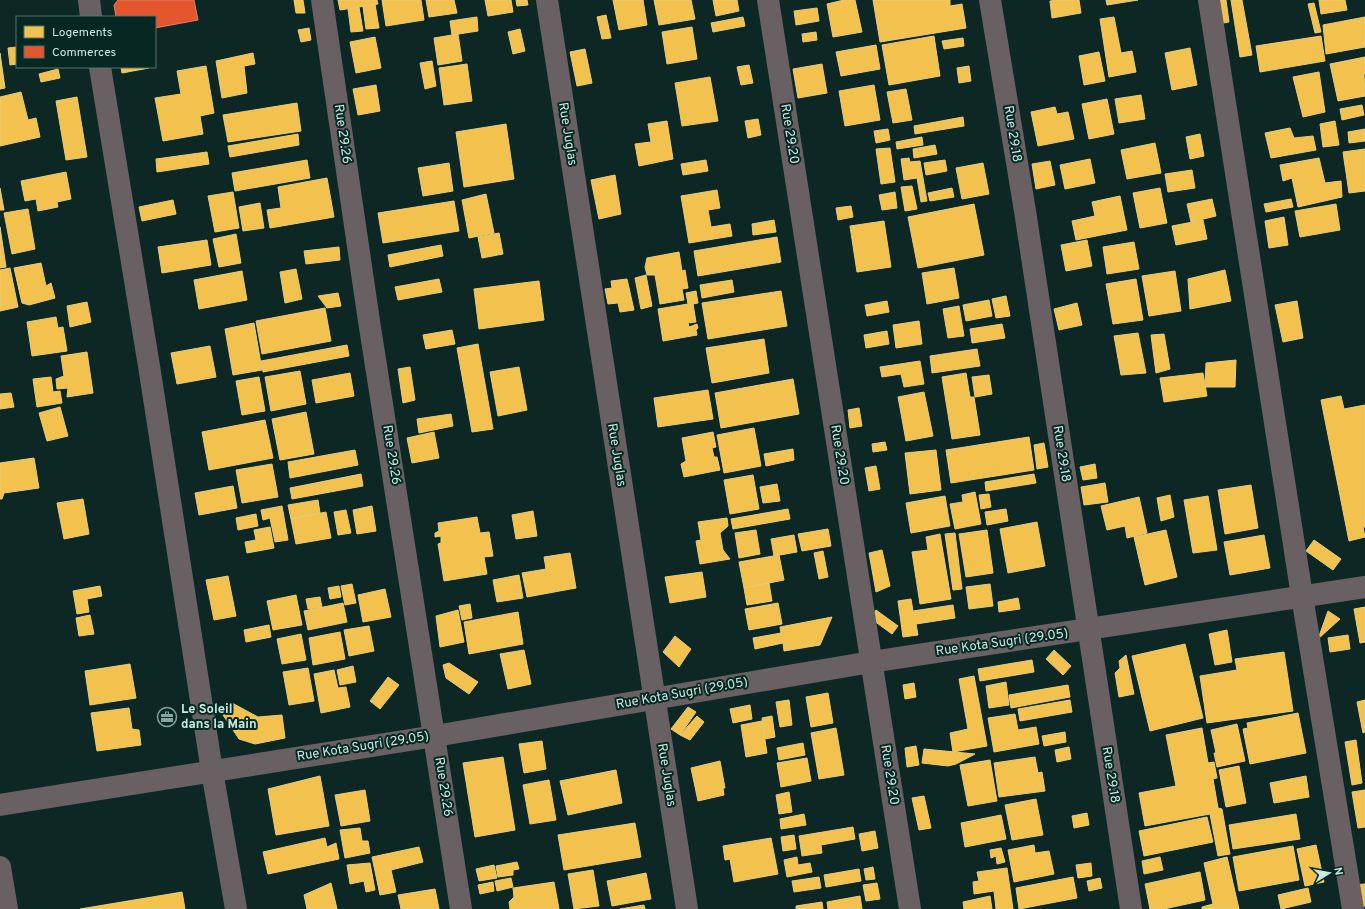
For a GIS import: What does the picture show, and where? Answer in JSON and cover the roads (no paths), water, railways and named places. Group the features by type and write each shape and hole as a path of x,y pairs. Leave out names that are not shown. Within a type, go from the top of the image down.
{"street":[{"path":"88,0 91,16"},
{"name":"Rue 29.26","path":"322,0 461,909"},
{"name":"Rue Juglas","path":"547,0 687,909"},
{"name":"Rue 29.20","path":"768,0 910,909"},
{"name":"Rue 29.18","path":"990,0 1025,211 1131,909"},
{"path":"1209,0 1302,596 1353,909"},
{"path":"100,68 149,366 212,771 236,909"},
{"name":"Rue Kota Sugri (29.05)","path":"0,804 435,736 871,662 1365,587"},
{"path":"0,867 7,909"}],"place":[{"name":"Le Soleil dans la Main","path":"167,717"}]}
